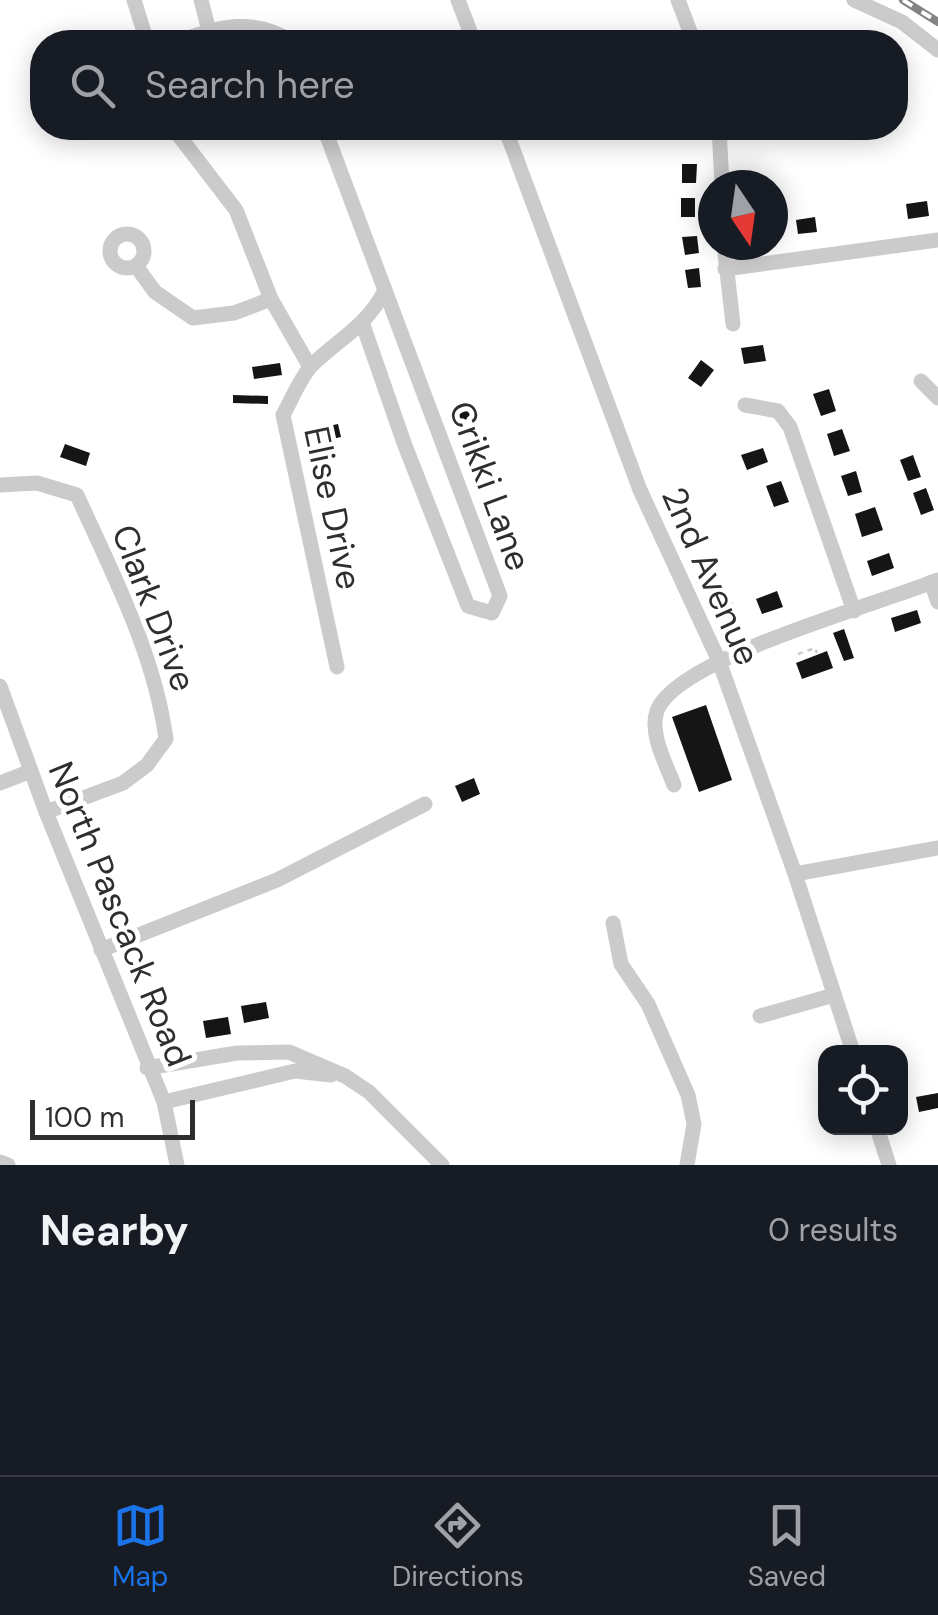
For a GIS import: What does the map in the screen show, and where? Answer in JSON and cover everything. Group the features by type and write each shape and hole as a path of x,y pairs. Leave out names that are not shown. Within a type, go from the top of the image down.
{"street":[{"path":"134,0 143,30"},
{"path":"201,0 209,30"},
{"path":"458,0 469,30"},
{"path":"678,0 689,30"},
{"path":"854,0 902,22 938,50"},
{"path":"216,30 249,25 273,30"},
{"path":"182,140 236,210 271,298 310,367"},
{"name":"Crikki Lane","path":"329,140 500,596 492,613 468,606 362,322"},
{"name":"2nd Avenue","path":"509,140 640,490 719,661 795,874 850,1045"},
{"path":"720,140 721,170"},
{"path":"725,268 938,240"},
{"path":"725,260 733,324"},
{"path":"136,266 155,292 193,318 234,314 271,298"},
{"name":"Elise Drive","path":"337,667 283,415 310,367 372,316 386,290"},
{"path":"921,382 938,398"},
{"path":"746,405 778,410 790,427 854,611"},
{"name":"Clark Drive","path":"0,485 36,483 77,495 140,636 160,694 166,739 147,765 123,782 46,812"},
{"path":"674,785 655,728 657,710 670,694 719,661 935,581 938,602"},
{"name":"North Pascack Road","path":"0,686 46,812 164,1102 177,1165"},
{"path":"0,784 31,771"},
{"path":"101,950 277,880 424,804"},
{"path":"795,874 938,848"},
{"path":"613,922 621,964 648,1004 688,1095 694,1124 687,1165"},
{"path":"760,1016 834,995"},
{"path":"147,1068 237,1052 289,1052 345,1076 369,1092 442,1165"},
{"path":"164,1102 295,1071 345,1076"},
{"path":"879,1135 889,1165"},
{"path":"0,1162 8,1165"}],"path":[{"path":"798,654 815,648 817,653"}],"building":[{"path":"682,164 697,164 696,183 682,183"},
{"path":"681,198 695,198 695,217 681,217"},
{"path":"927,201 929,216 908,219 906,204"},
{"path":"815,217 817,232 798,234 796,220"},
{"path":"697,236 698,253 685,255 682,237"},
{"path":"699,268 701,287 688,288 685,270"},
{"path":"763,345 766,361 744,364 741,348"},
{"path":"701,360 714,370 701,387 688,378"},
{"path":"280,363 282,375 254,379 252,367"},
{"path":"829,389 836,411 821,416 813,394"},
{"path":"233,395 268,396 268,404 233,403"},
{"path":"469,405 475,415 452,427 447,417"},
{"path":"338,424 341,437 308,444 305,431"},
{"path":"842,429 850,451 834,456 827,434"},
{"path":"65,444 90,453 86,466 60,457"},
{"path":"763,448 768,462 747,470 741,455"},
{"path":"913,455 921,477 908,481 900,460"},
{"path":"856,471 862,492 848,496 841,476"},
{"path":"781,481 789,502 774,507 766,486"},
{"path":"926,488 934,510 921,515 913,493"},
{"path":"875,507 883,530 862,537 855,514"},
{"path":"889,553 894,568 872,576 867,561"},
{"path":"777,591 783,607 762,614 756,599"},
{"path":"731,599 739,620 724,626 716,605"},
{"path":"917,610 921,623 895,632 891,618"},
{"path":"844,629 854,658 844,661 833,633"},
{"path":"827,651 833,668 802,679 796,663"},
{"path":"706,705 732,780 699,792 672,717"},
{"path":"474,778 480,794 462,802 455,786"},
{"path":"266,1002 269,1018 244,1023 241,1006"},
{"path":"228,1017 231,1034 206,1038 203,1021"},
{"path":"938,1093 938,1108 919,1112 916,1097"}],"railway":[{"path":"903,0 938,22"}]}
